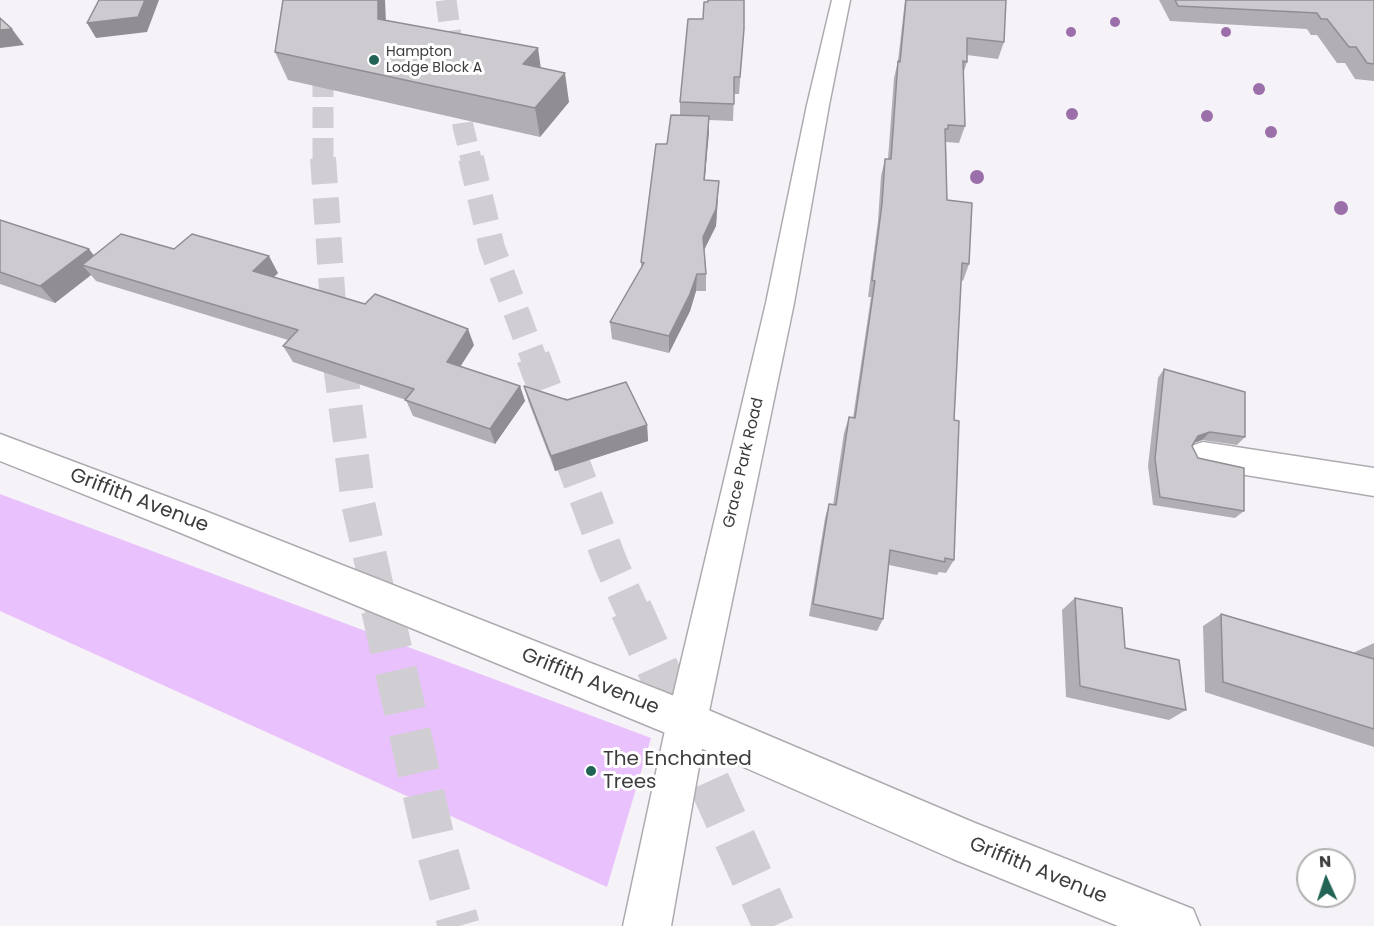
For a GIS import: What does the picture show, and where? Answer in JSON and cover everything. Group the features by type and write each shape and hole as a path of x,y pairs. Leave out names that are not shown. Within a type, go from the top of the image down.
{"street":[{"name":"Grace Park Road","path":"647,926 687,721 780,303 818,105 841,0"},
{"name":"Griffith Avenue","path":"0,447 199,524 687,721 969,843 1176,926"},
{"path":"1203,455 1374,482"}],"shaded area":[{"path":"0,494 651,738 607,887 0,611"}],"building":[{"path":"99,0 145,0 138,17 87,23"},
{"path":"283,0 378,0 378,19 538,48 523,64 565,73 535,108 275,52"},
{"path":"744,0 740,77 734,77 734,104 680,102 688,19 703,19 704,2"},
{"path":"906,0 1006,0 1004,42 967,38 967,62 963,61 965,126 948,125 948,129 945,129 947,200 972,203 969,264 962,263 954,420 959,421 954,560 945,558 945,562 890,550 883,619 813,604 829,504 836,505 849,417 855,418 875,281 872,280 882,204 885,159 891,159 898,61 900,62"},
{"path":"1175,0 1374,0 1374,64 1367,63 1356,47 1349,47 1327,19 1321,19 1317,13 1178,6"},
{"path":"0,18 12,29 0,30"},
{"path":"671,115 709,116 704,180 719,181 716,209 703,237 706,274 697,274 690,294 669,336 610,322 644,263 641,262 656,144 667,144"},
{"path":"0,220 89,249 40,286 0,272"},
{"path":"121,234 174,249 192,234 269,256 253,271 365,304 375,294 468,329 447,362 520,386 490,429 405,400 414,389 283,346 298,330 82,265"},
{"path":"1164,369 1245,392 1245,437 1210,432 1198,436 1192,446 1198,458 1244,468 1244,511 1160,497 1155,459"},
{"path":"626,382 647,425 551,456 524,386 567,400"},
{"path":"1075,598 1122,608 1125,648 1179,660 1186,710 1080,686"},
{"path":"1221,614 1374,659 1374,729 1223,682"}],"tunnel":[{"path":"323,158 323,49 331,0"},
{"path":"446,0 463,126 471,159"},
{"path":"323,158 334,319 339,359"},
{"path":"471,158 492,248 534,359"},
{"path":"339,357 358,503 382,610"},
{"path":"533,357 611,564 632,610"},
{"path":"382,609 434,840 459,926"},
{"path":"631,609 774,926"}],"place":[{"name":"Hampton Lodge Block A","path":"374,60"},
{"name":"The Enchanted Trees","path":"591,771"}]}
